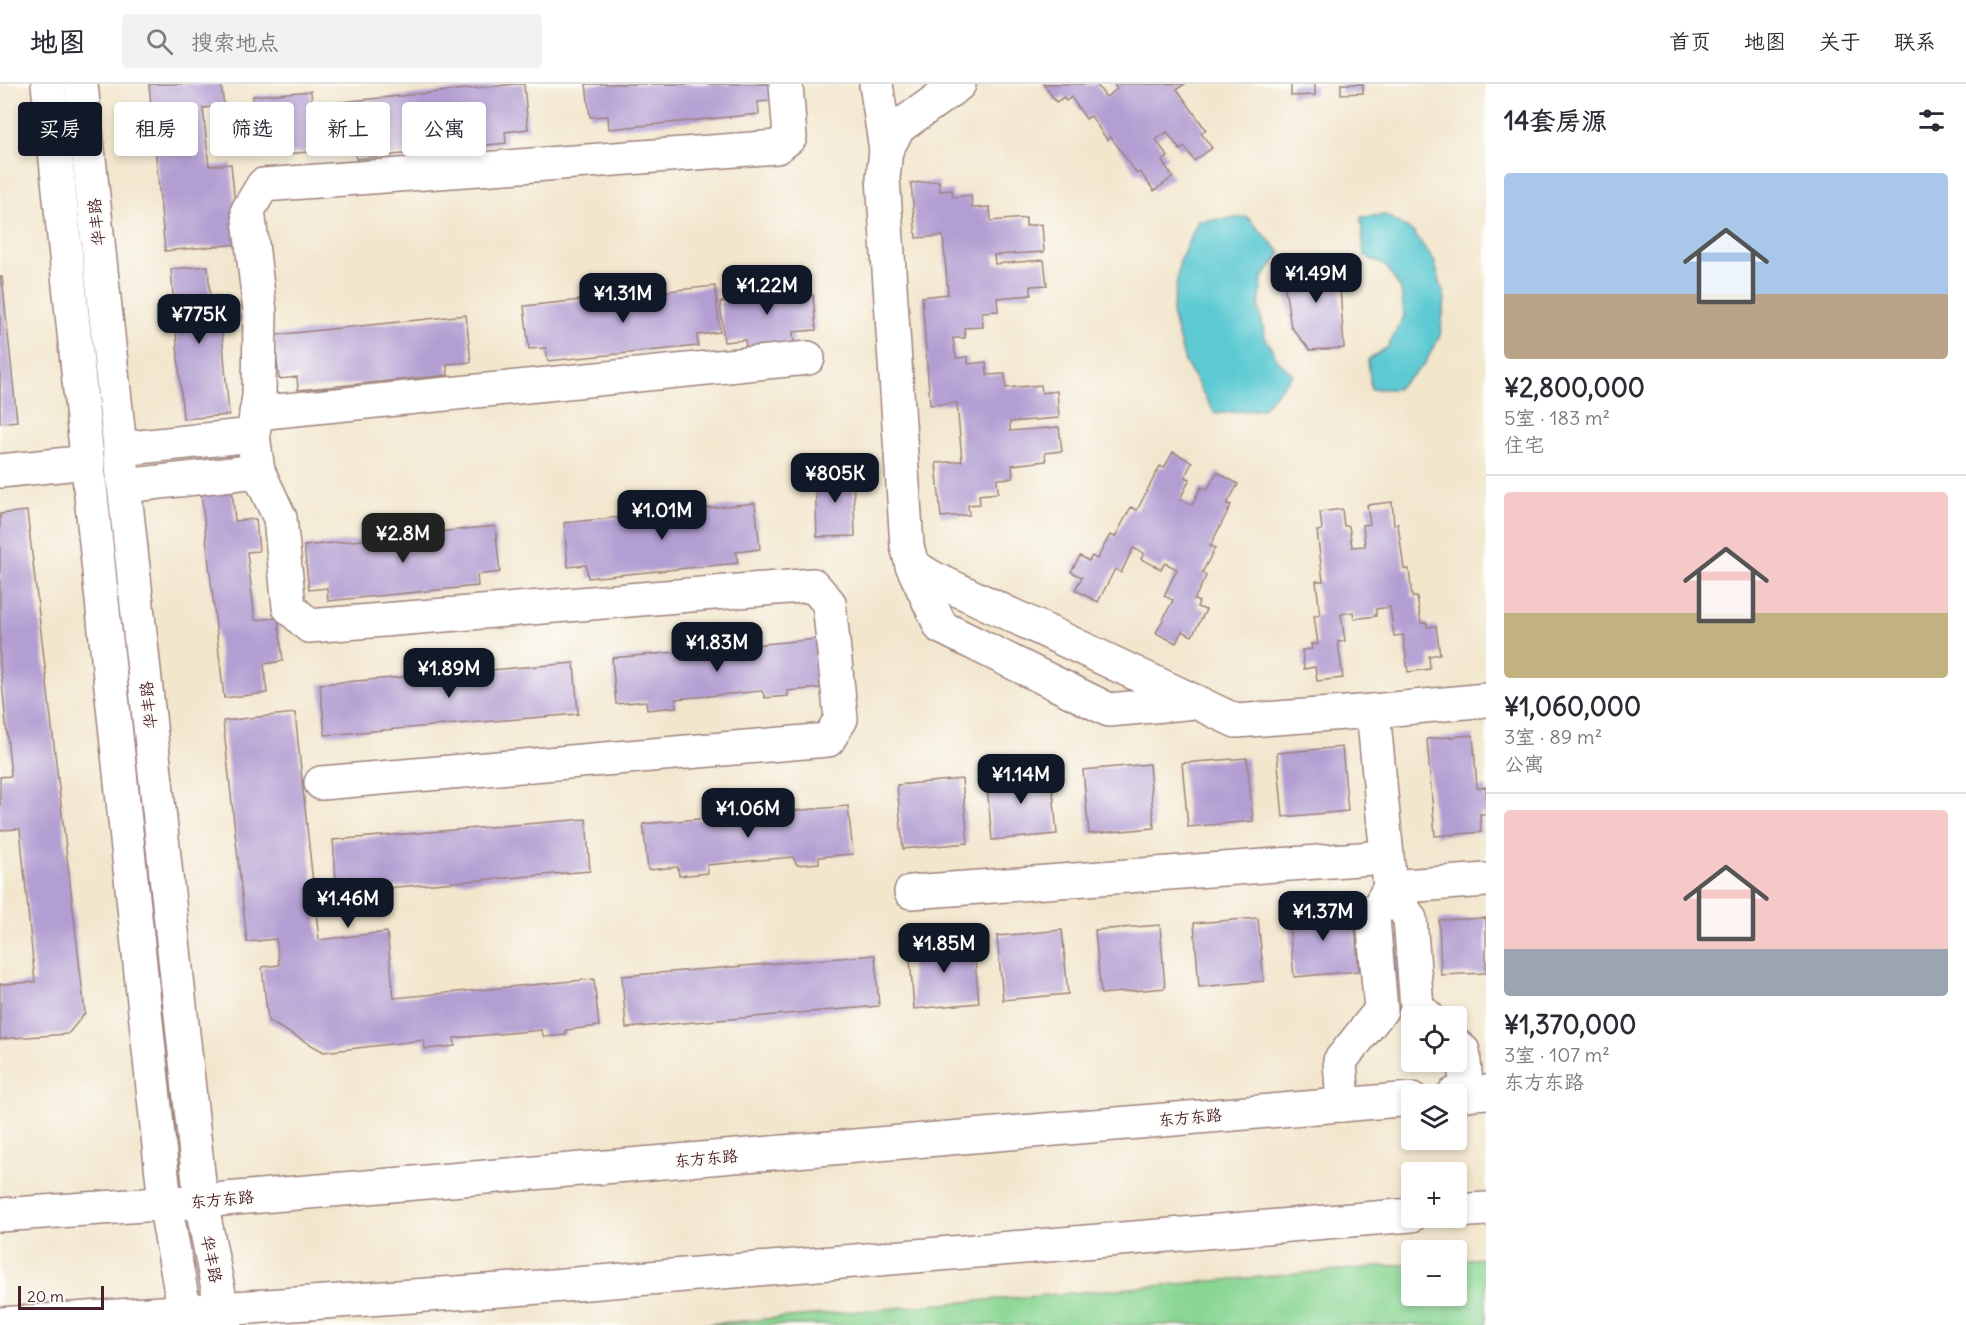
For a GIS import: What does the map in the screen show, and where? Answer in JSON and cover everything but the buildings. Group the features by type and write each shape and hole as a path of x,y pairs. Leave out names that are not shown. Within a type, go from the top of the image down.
{"main road":[{"name":"华丰路","path":"48,84 165,1203 186,1318"},
{"name":"华丰路","path":"81,84 201,1201 224,1317"},
{"path":"321,783 828,740 841,719 829,603 813,585 309,626 290,607 280,518 258,471 255,424 259,396 260,312 248,210 263,185 777,147 790,136 786,84"},
{"path":"876,84 886,150 884,190 907,546 912,565 941,627 1109,710 1197,702"},
{"path":"886,150 899,127 959,84"},
{"path":"120,449 255,424 808,358"},
{"path":"0,471 88,462"},
{"path":"124,486 258,471"},
{"path":"912,565 931,577 1236,721 1486,700"},
{"path":"1372,711 1388,872 1410,919 1417,1006"},
{"path":"1343,1105 1340,1061 1381,1010 1373,918 1388,872"},
{"path":"911,892 1388,872 1486,880"},
{"path":"1466,1072 1469,1094"},
{"name":"东方东路","path":"0,1215 201,1201 1401,1100"},
{"path":"1467,1210 1486,1209"},
{"path":"0,1324 224,1317 527,1288 1401,1216"}],"green space":[{"path":"1486,1258 1486,1325 696,1325 1401,1265 1401,1306 1467,1306 1467,1259"}],"water":[{"path":"1385,215 1413,232 1434,261 1445,299 1440,335 1424,365 1396,389 1371,389 1368,360 1388,347 1404,316 1401,290 1387,267 1364,255 1361,217"},
{"path":"1247,217 1281,253 1262,279 1259,308 1265,337 1279,362 1293,374 1262,409 1215,414 1185,362 1172,313 1180,261 1198,221"}]}
